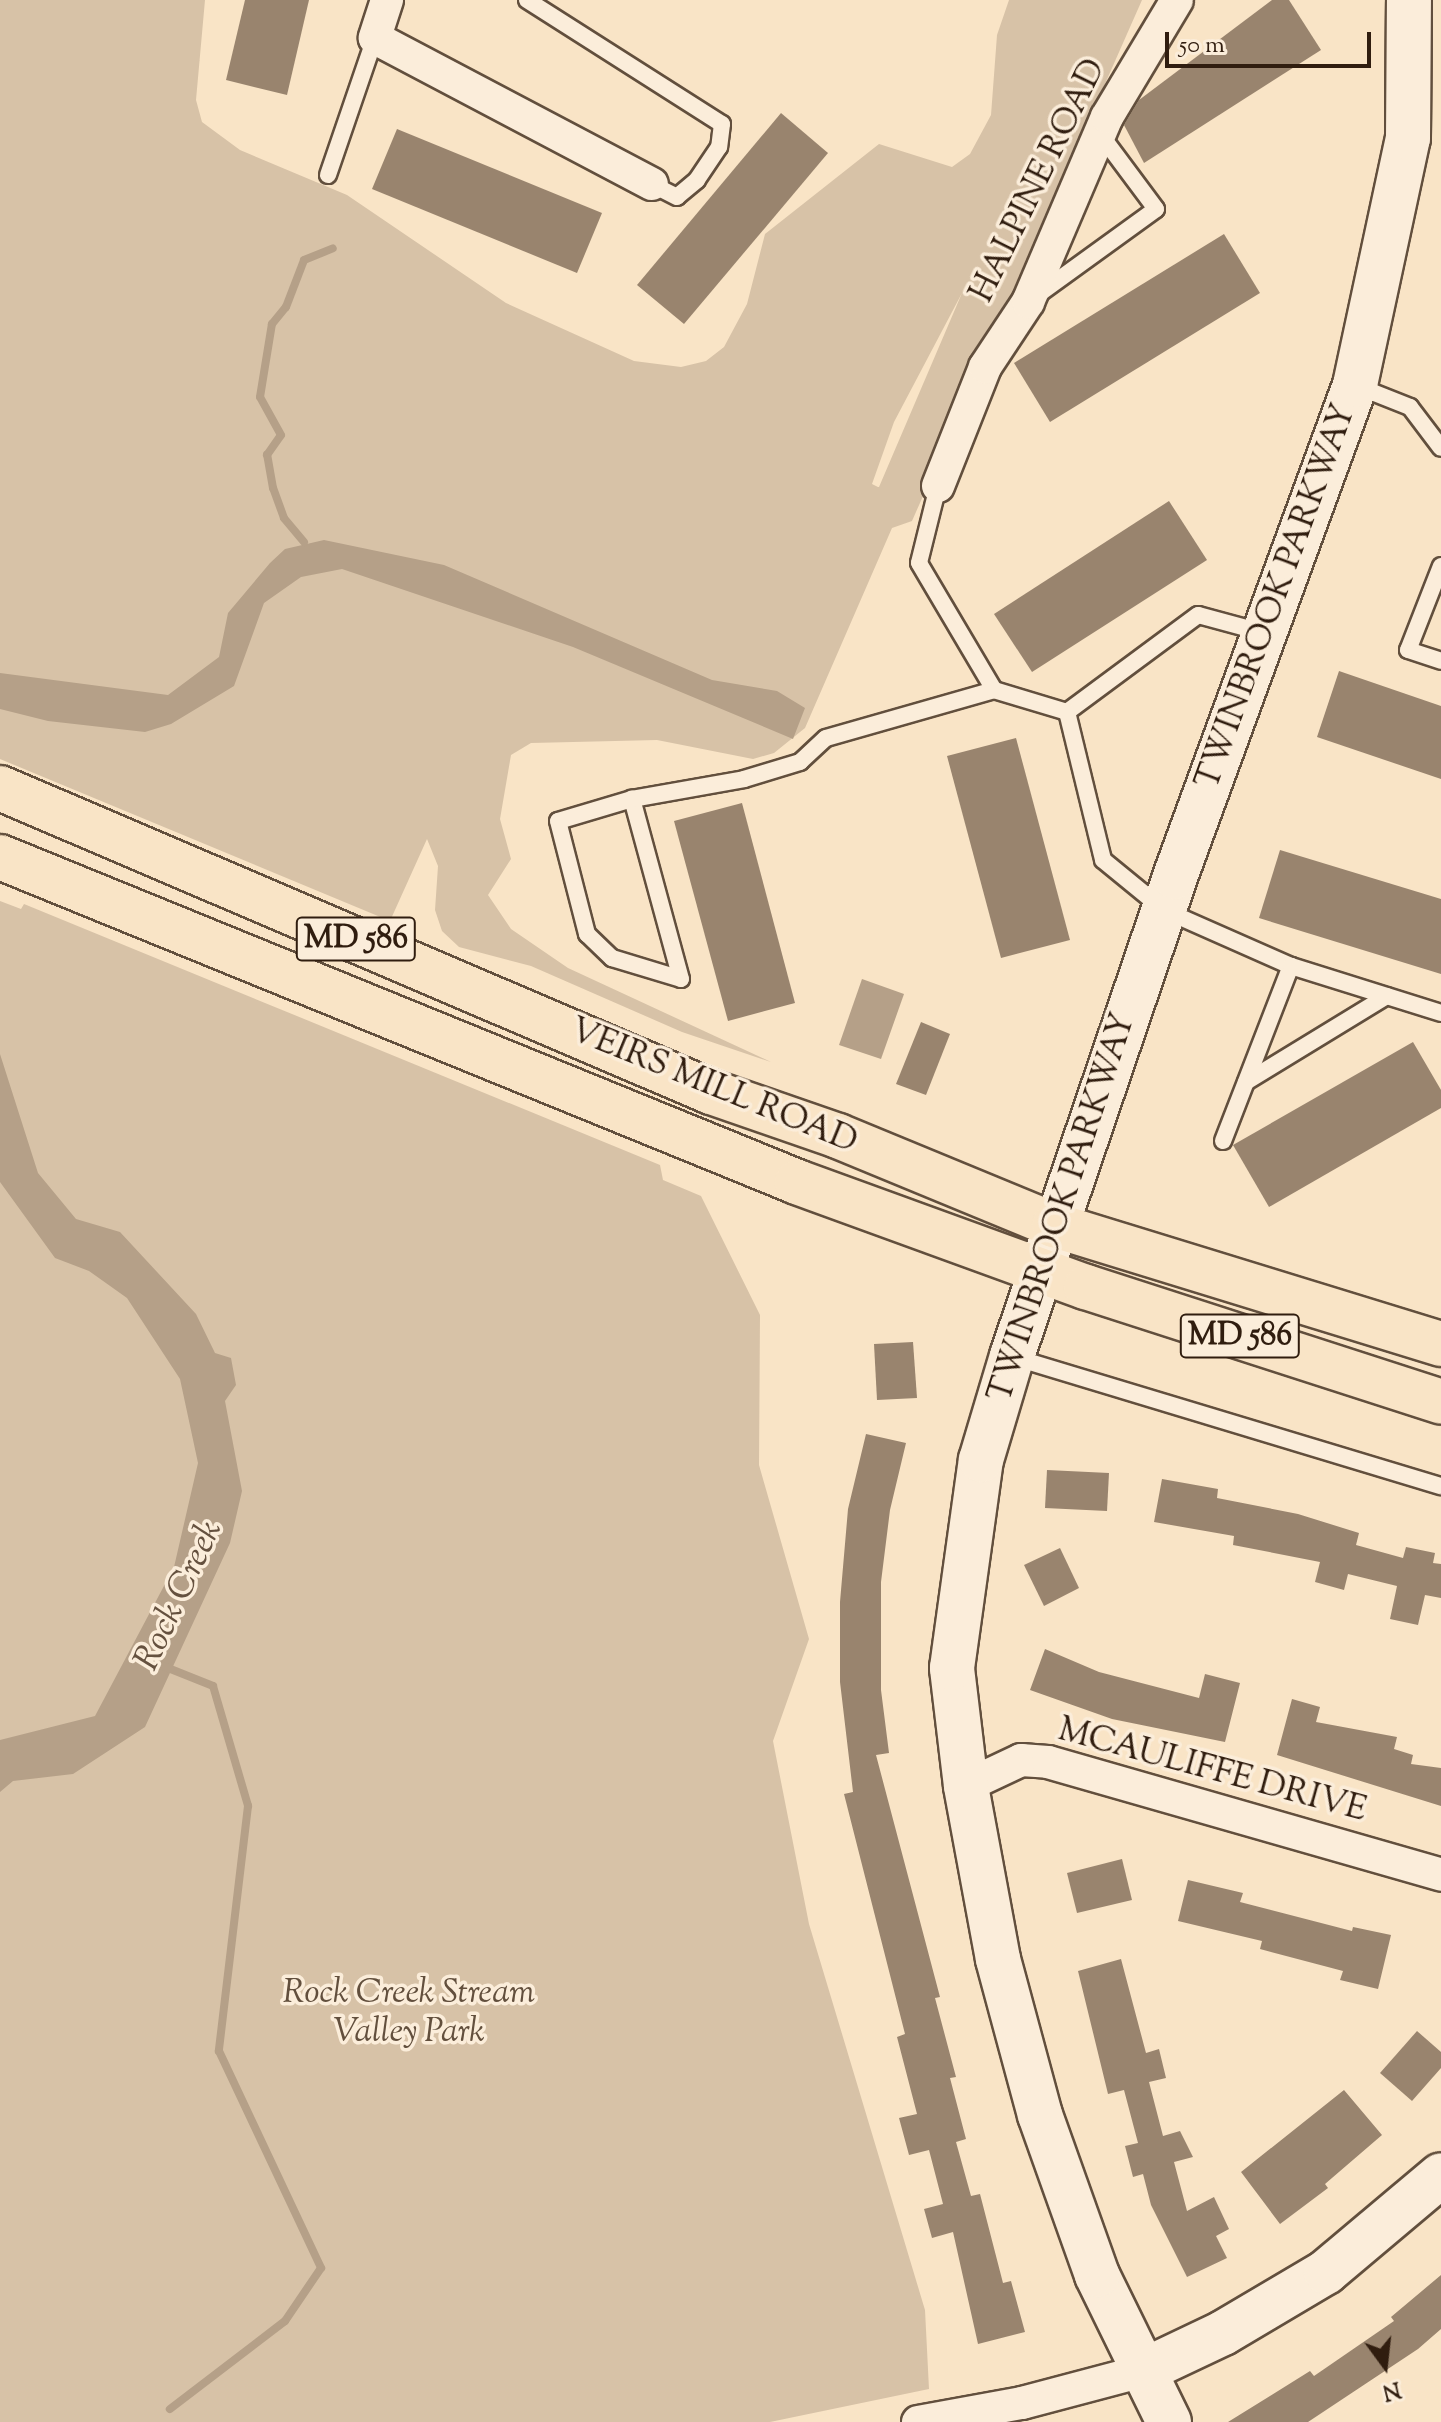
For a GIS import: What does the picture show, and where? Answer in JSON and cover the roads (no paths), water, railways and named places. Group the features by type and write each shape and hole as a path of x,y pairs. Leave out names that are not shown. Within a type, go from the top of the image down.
{"main road":[{"name":"VEIRS MILL ROAD","path":"0,788 711,1092 838,1136 1054,1225 1441,1344"},
{"name":"VEIRS MILL ROAD","path":"0,857 739,1159 1039,1269 1441,1402"}],"street":[{"path":"387,0 375,38 652,184"},
{"name":"TWINBROOK PARKWAY","path":"1169,2422 1097,2275 1040,2115 998,1959 966,1786 952,1668 981,1460 1039,1269 1263,632 1355,385 1408,138 1409,0"},
{"name":"HALPINE ROAD","path":"938,486 985,367 1028,302 1100,134 1169,13"},
{"name":"MCAULIFFE DRIVE","path":"966,1786 1021,1760 1048,1762 1441,1875"},
{"path":"918,2422 1022,2403 1143,2371 1223,2333 1326,2272 1441,2175"}],"lane":[{"path":"527,0 722,124 711,165 687,189 677,197 652,184"},
{"path":"1169,13 1196,0"},
{"path":"328,175 375,38"},
{"path":"1028,302 1156,209 1100,134"},
{"path":"1355,385 1410,407 1441,448"},
{"path":"938,486 919,563 994,690"},
{"path":"1441,566 1408,650 1441,661"},
{"path":"1067,712 1198,615 1263,632"},
{"path":"632,799 681,979 612,958 587,934 558,821 632,799 744,779 800,762 826,738 994,690 1067,712"},
{"path":"1067,712 1103,860 1164,910 1291,966 1441,1013"},
{"path":"1223,1141 1291,966"},
{"path":"1246,1082 1387,996"},
{"path":"1012,1356 1441,1486"}],"water":[{"path":"324,540 444,565 712,680 777,691 805,708 793,739 573,647 342,569 301,577 264,603 234,686 171,724 145,732 48,721 0,709 0,673 168,695 219,657 228,613 270,563 285,549"},
{"path":"862,979 904,994 881,1059 839,1045"},
{"name":"Rock Creek","path":"0,1054 38,1173 76,1219 120,1232 196,1314 215,1353 231,1358 236,1385 225,1401 242,1491 230,1543 145,1727 73,1774 13,1781 0,1792 0,1740 95,1716 174,1567 198,1463 180,1379 127,1298 89,1271 55,1258 0,1182"}],"waterway":[{"path":"304,542 284,518 273,488 267,455 281,435 260,397 272,324 286,307 304,260 333,248"},
{"name":"Rock Creek","path":"163,1666 213,1686 248,1806 219,2051 321,2268 285,2321 170,2409"}],"park label":[{"name":"Rock Creek Stream Valley Park","path":"409,2012"}]}
